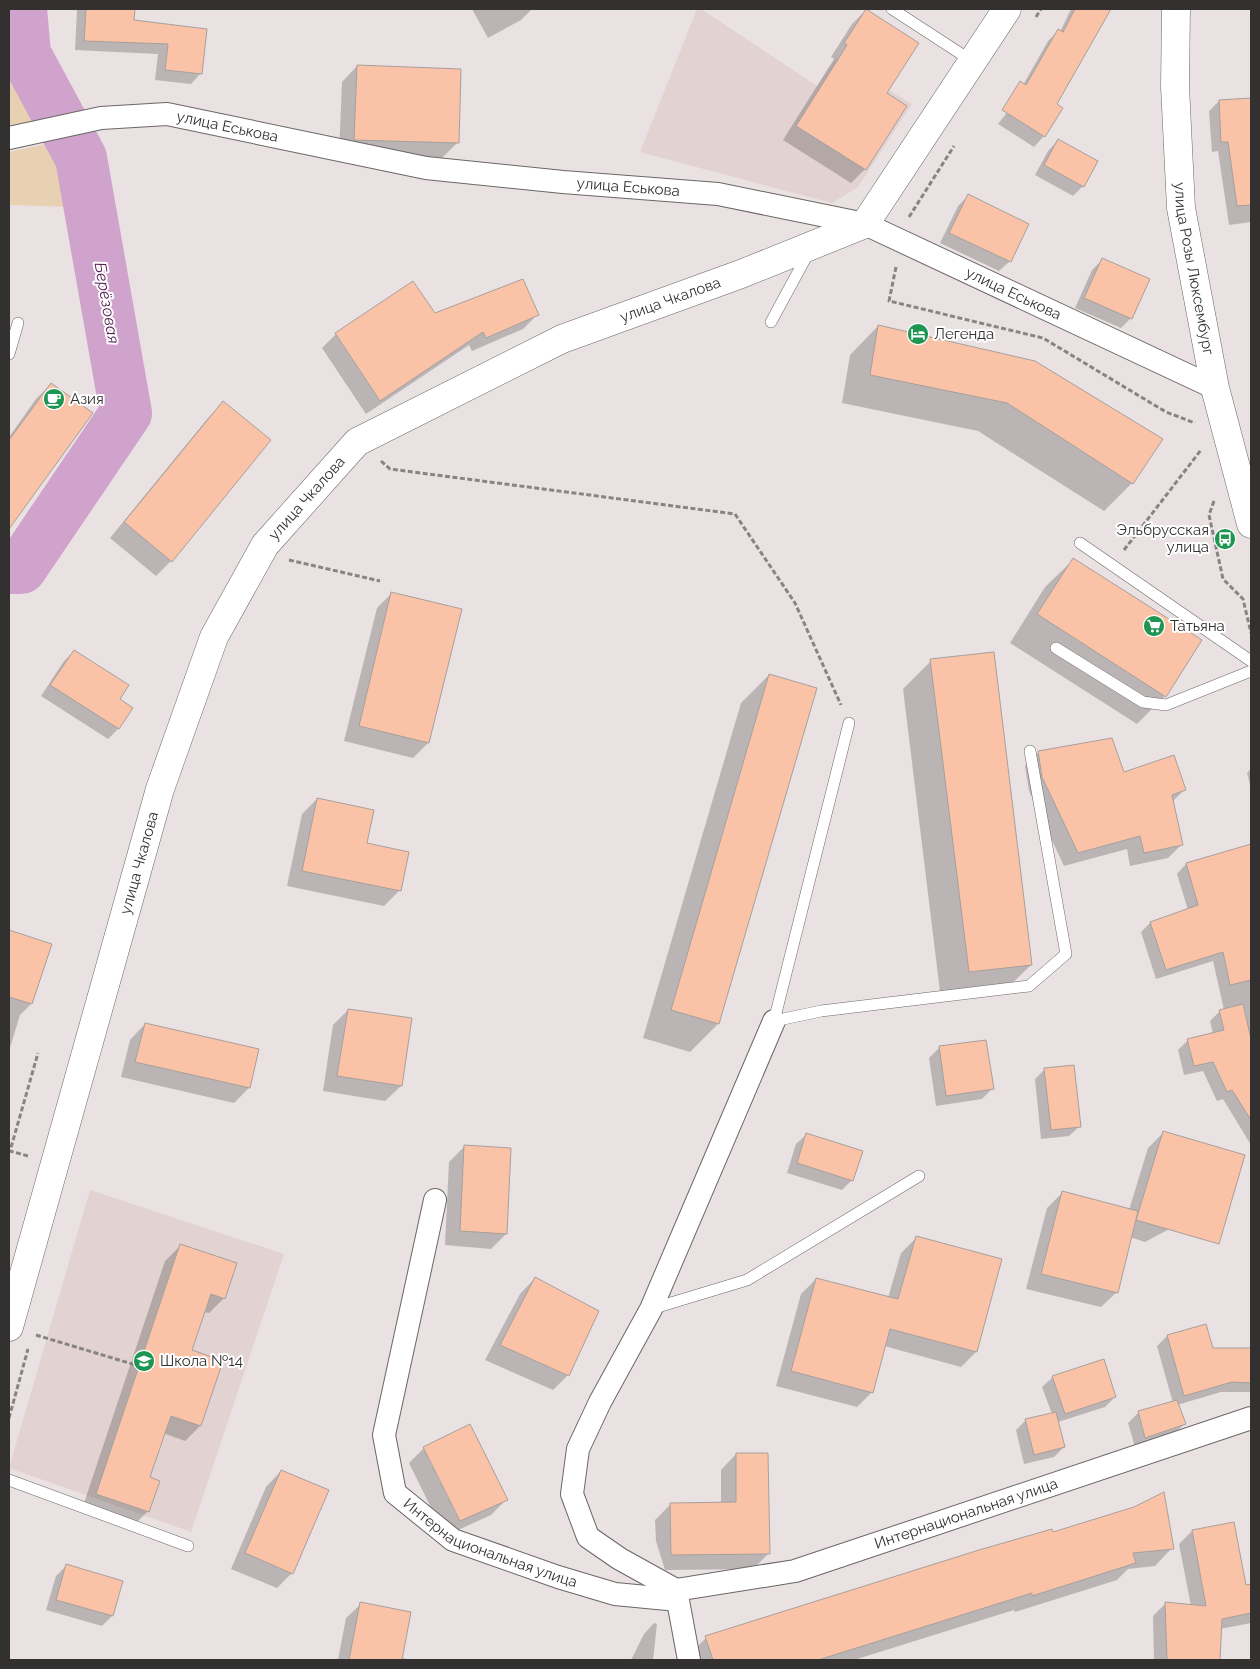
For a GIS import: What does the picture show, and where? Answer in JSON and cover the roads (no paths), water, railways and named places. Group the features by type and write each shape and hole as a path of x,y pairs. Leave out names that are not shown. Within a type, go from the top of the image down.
{"street":[{"path":"865,224 1007,9"},
{"name":"улица Розы Люксембург","path":"1176,9 1175,86 1180,208 1215,388 1246,482 1251,524"},
{"name":"улица Еськова","path":"9,138 101,118 166,114 426,168 563,182 718,194 865,224 1215,388"},
{"name":"улица Чкалова","path":"21,1330 160,789 214,637 265,545 357,442 562,339 740,274 865,224"},
{"path":"689,1660 677,1595 588,1537 572,1494 578,1449 600,1402 651,1309 774,1021"},
{"name":"Интернациональная улица","path":"435,1200 384,1435 395,1493 453,1540 558,1577 615,1594 677,1595 795,1570 1251,1418"}],"lane":[{"path":"892,9 972,61"},
{"path":"771,322 814,245"},
{"path":"9,354 18,323"},
{"path":"1080,543 1251,661"},
{"path":"1056,648 1143,702 1166,705 1251,671"},
{"path":"849,723 774,1021 822,1011 1029,986 1066,954 1030,751"},
{"path":"651,1309 747,1280 919,1176"},
{"path":"9,1480 188,1546"}],"waterway":[{"name":"Берёзовая","path":"9,568 21,568 126,413 81,158 25,54 21,9"}],"place":[{"name":"Легенда","path":"918,334"},
{"name":"Азия","path":"54,399"},
{"name":"Эльбрусская улица","path":"1225,539"},
{"name":"Татьяна","path":"1154,626"},
{"name":"Школа №14","path":"144,1361"}]}
